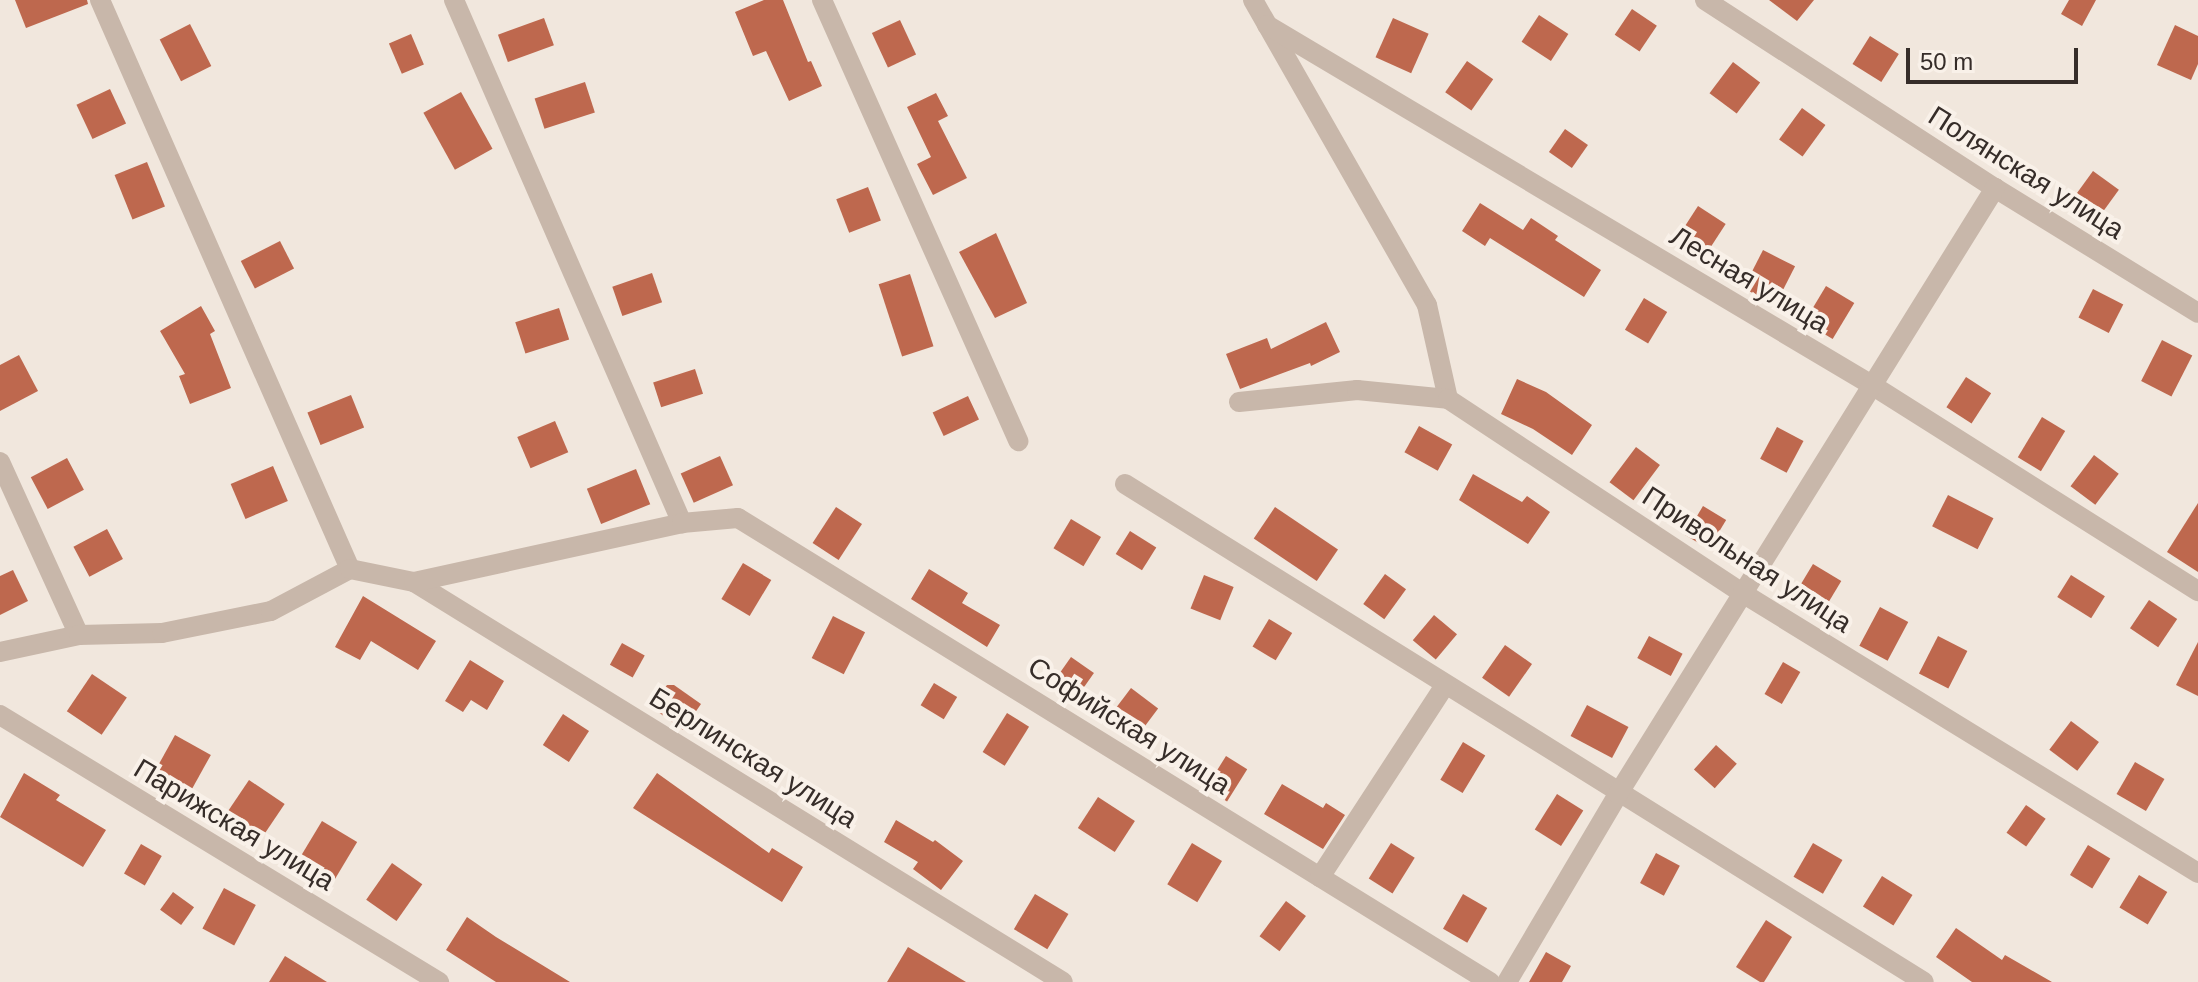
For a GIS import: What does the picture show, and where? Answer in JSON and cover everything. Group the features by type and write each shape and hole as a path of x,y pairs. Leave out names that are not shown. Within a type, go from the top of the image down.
{"street":[{"path":"100,0 350,569"},
{"path":"0,652 79,635 162,633 271,611 350,569 414,582 682,523 454,0"},
{"path":"822,0 1018,441"},
{"path":"1253,0 1427,305 1448,399"},
{"name":"Полянская улица","path":"1705,0 1995,188 2198,313"},
{"name":"Лесная улица","path":"1267,25 1875,387 2198,591"},
{"path":"1507,982 1618,794 1875,387 1995,188"},
{"name":"Привольная улица","path":"1239,402 1357,390 1448,399 1744,594 2198,873"},
{"path":"0,462 79,635"},
{"path":"1125,484 1924,982"},
{"name":"Софийская улица","path":"682,523 738,518 1490,982"},
{"name":"Берлинская улица","path":"414,582 1063,982"},
{"path":"1320,877 1445,685"},
{"name":"Парижская улица","path":"0,715 439,982"}],"building":[{"path":"15,0 87,0 88,4 26,28"},
{"path":"764,0 783,0 808,62 811,61 822,86 789,101 766,51 753,56 735,12"},
{"path":"1769,0 1814,0 1797,21"},
{"path":"2069,0 2096,0 2082,26 2061,14"},
{"path":"1632,9 1657,26 1640,51 1615,35"},
{"path":"1539,15 1568,34 1551,61 1522,42"},
{"path":"544,18 554,45 508,62 498,35"},
{"path":"1393,18 1429,34 1411,73 1376,57"},
{"path":"900,20 916,54 888,68 872,33"},
{"path":"190,24 211,66 181,81 160,39"},
{"path":"2175,25 2198,36 2198,64 2191,80 2157,65"},
{"path":"411,34 424,64 402,74 389,43"},
{"path":"1870,36 1899,54 1881,82 1853,64"},
{"path":"1467,61 1493,79 1471,110 1445,92"},
{"path":"1733,62 1760,82 1737,114 1710,93"},
{"path":"585,82 595,112 544,129 535,98"},
{"path":"110,89 126,123 93,139 76,105"},
{"path":"461,92 493,149 455,170 423,113"},
{"path":"936,93 948,116 938,121 967,178 933,195 917,164 931,157 907,107"},
{"path":"1802,108 1825,125 1803,157 1779,140"},
{"path":"1565,129 1588,145 1572,168 1549,152"},
{"path":"147,162 165,207 133,220 115,175"},
{"path":"2093,171 2119,190 2097,221 2071,202"},
{"path":"868,187 881,221 849,233 836,199"},
{"path":"1480,203 1523,230 1531,218 1558,236 1555,240 1601,270 1584,297 1490,238 1485,246 1462,231"},
{"path":"1698,206 1726,224 1704,257 1677,239"},
{"path":"996,233 1027,303 995,318 959,252"},
{"path":"280,241 294,269 255,289 241,261"},
{"path":"1763,250 1795,266 1776,305 1743,288"},
{"path":"652,273 662,302 622,316 612,287"},
{"path":"910,274 933,346 902,356 879,284"},
{"path":"1826,286 1854,303 1833,339 1804,322"},
{"path":"2093,289 2123,304 2109,333 2078,318"},
{"path":"1644,298 1667,312 1648,344 1625,330"},
{"path":"201,306 215,331 210,334 231,388 190,404 179,376 185,374 160,331"},
{"path":"559,308 569,339 525,354 515,322"},
{"path":"1326,322 1340,352 1311,366 1310,363 1240,389 1226,354 1267,338 1271,349"},
{"path":"2162,340 2192,355 2171,396 2141,381"},
{"path":"19,355 38,391 0,411 0,365"},
{"path":"695,369 703,394 661,407 653,383"},
{"path":"1966,377 1991,393 1972,424 1946,407"},
{"path":"1517,379 1546,392 1592,425 1572,455 1533,429 1501,414"},
{"path":"351,395 364,427 321,445 307,413"},
{"path":"968,396 979,420 944,436 933,412"},
{"path":"2042,417 2065,431 2041,471 2018,457"},
{"path":"555,421 568,452 531,468 517,437"},
{"path":"1419,426 1452,444 1438,471 1404,452"},
{"path":"1777,427 1803,441 1787,473 1760,459"},
{"path":"1636,447 1660,465 1633,500 1610,482"},
{"path":"2094,455 2119,474 2095,505 2071,486"},
{"path":"720,456 733,485 694,503 681,473"},
{"path":"67,458 84,490 48,509 31,477"},
{"path":"273,466 288,501 246,519 231,484"},
{"path":"636,469 650,504 601,524 587,489"},
{"path":"1473,474 1522,502 1527,496 1550,512 1528,544 1459,500"},
{"path":"1948,495 1993,518 1978,549 1932,526"},
{"path":"2198,503 2198,572 2167,552"},
{"path":"1703,506 1726,520 1709,549 1685,535"},
{"path":"836,507 862,524 839,560 813,543"},
{"path":"1275,507 1338,549 1317,581 1254,539"},
{"path":"1071,519 1101,537 1083,566 1053,548"},
{"path":"107,529 123,559 89,577 73,547"},
{"path":"1130,531 1156,547 1142,570 1116,554"},
{"path":"743,563 771,580 750,616 721,599"},
{"path":"1813,564 1841,581 1824,609 1796,592"},
{"path":"929,569 968,593 962,603 1000,625 987,647 911,599"},
{"path":"13,570 28,601 0,615 0,576"},
{"path":"1385,574 1406,589 1384,619 1363,604"},
{"path":"1204,575 1234,587 1220,620 1191,608"},
{"path":"2071,575 2105,596 2091,618 2057,597"},
{"path":"363,596 436,641 418,670 371,641 360,660 335,647"},
{"path":"2149,600 2177,619 2158,647 2130,628"},
{"path":"1880,607 1908,622 1888,661 1859,646"},
{"path":"1434,615 1457,634 1436,660 1413,640"},
{"path":"833,616 865,632 844,674 812,658"},
{"path":"1269,619 1292,633 1276,660 1253,646"},
{"path":"1649,636 1683,654 1671,676 1637,658"},
{"path":"1938,636 1967,651 1948,688 1919,673"},
{"path":"2198,642 2198,696 2176,685"},
{"path":"622,643 645,656 633,677 610,665"},
{"path":"1505,645 1532,664 1509,697 1482,678"},
{"path":"1071,657 1094,673 1073,703 1050,687"},
{"path":"470,660 504,681 487,710 471,700 463,712 445,701"},
{"path":"1783,662 1800,672 1782,704 1764,694"},
{"path":"92,674 127,697 102,735 67,711"},
{"path":"934,683 957,697 944,719 921,705"},
{"path":"667,685 674,685 701,704 683,730 654,709 654,702"},
{"path":"1131,688 1158,708 1137,736 1110,716"},
{"path":"1587,705 1628,727 1612,758 1571,736"},
{"path":"1007,713 1029,727 1005,766 983,752"},
{"path":"563,714 589,731 569,762 543,745"},
{"path":"2071,721 2099,742 2077,771 2049,750"},
{"path":"175,735 211,755 192,789 156,769"},
{"path":"1463,742 1485,755 1463,793 1440,780"},
{"path":"1716,745 1737,764 1715,788 1694,770"},
{"path":"1226,756 1247,769 1227,801 1206,788"},
{"path":"2135,762 2164,779 2146,811 2116,794"},
{"path":"24,773 60,795 56,800 106,830 83,867 0,817"},
{"path":"657,773 769,853 772,848 803,867 782,902 633,808"},
{"path":"249,780 285,804 263,836 228,812"},
{"path":"1282,784 1323,808 1326,803 1345,815 1323,849 1264,814"},
{"path":"1557,794 1583,810 1561,846 1535,830"},
{"path":"1098,797 1135,821 1115,852 1078,828"},
{"path":"2026,805 2046,819 2026,847 2006,833"},
{"path":"896,820 933,842 935,840 963,861 941,890 913,869 918,862 884,842"},
{"path":"322,821 357,842 335,879 300,858"},
{"path":"1192,843 1222,861 1197,902 1167,884"},
{"path":"1391,843 1415,858 1392,893 1369,879"},
{"path":"1813,843 1842,860 1823,894 1794,877"},
{"path":"141,844 162,856 145,885 124,873"},
{"path":"2088,845 2110,858 2092,888 2070,875"},
{"path":"1656,853 1680,866 1664,896 1640,883"},
{"path":"392,863 422,884 396,921 366,900"},
{"path":"2139,875 2167,892 2148,925 2119,908"},
{"path":"1882,876 1913,895 1893,926 1863,907"},
{"path":"224,888 256,905 234,946 202,929"},
{"path":"173,892 194,907 181,925 160,910"},
{"path":"1035,894 1068,914 1047,949 1014,929"},
{"path":"1463,894 1487,908 1467,943 1443,929"},
{"path":"1286,901 1306,916 1279,951 1260,936"},
{"path":"467,917 570,982 496,982 446,950"},
{"path":"1766,920 1792,937 1764,982 1760,982 1736,967"},
{"path":"1956,928 2002,960 2005,955 2052,982 1972,982 1936,957"},
{"path":"908,947 966,982 887,982"},
{"path":"1546,952 1571,966 1562,982 1529,982"},
{"path":"285,956 327,982 269,982"}]}
